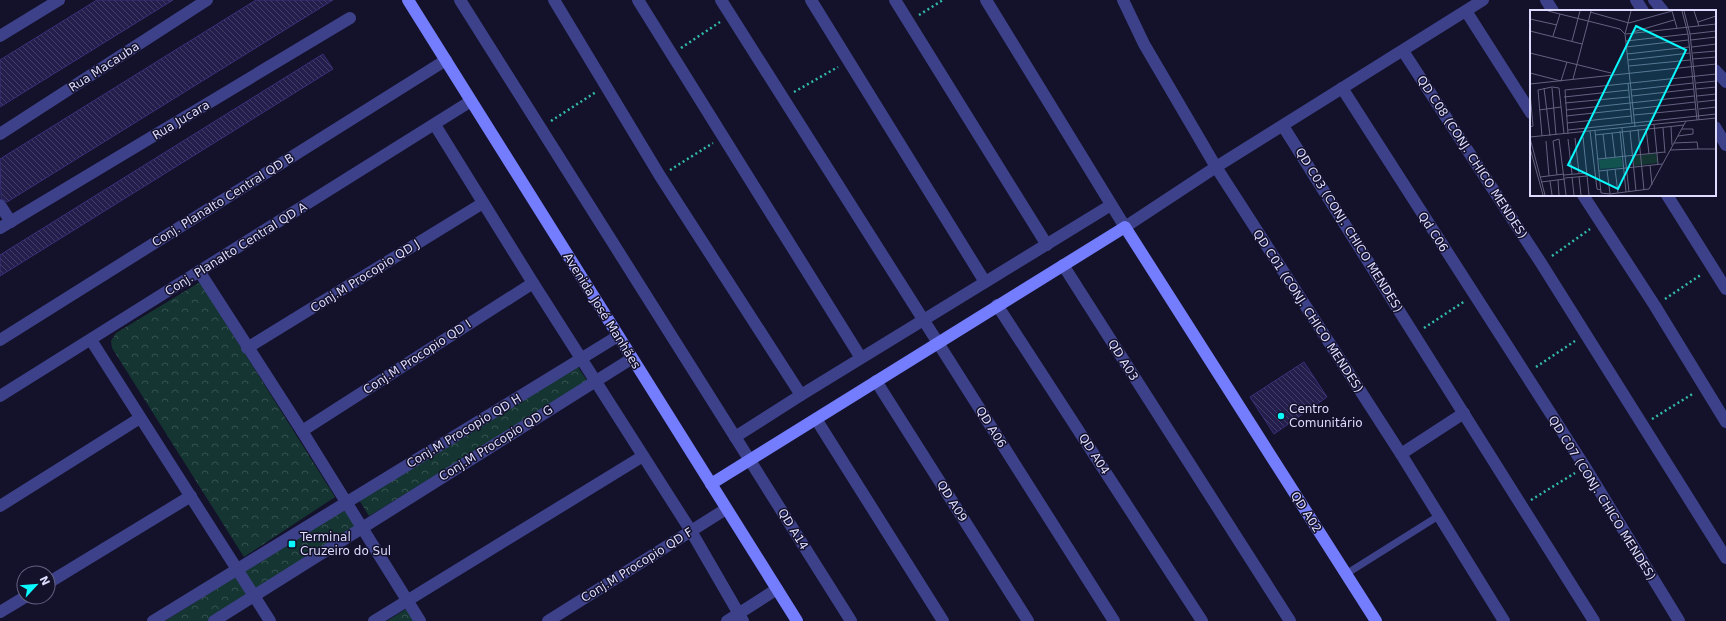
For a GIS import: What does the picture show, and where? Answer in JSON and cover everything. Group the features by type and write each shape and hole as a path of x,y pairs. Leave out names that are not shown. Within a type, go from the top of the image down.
{"street":[{"path":"0,36 59,0"},
{"name":"Rua Macauba","path":"0,134 207,0"},
{"name":"Avenida José Manhães","path":"408,0 631,359 797,621"},
{"name":"QD A14","path":"460,0 851,621"},
{"path":"554,0 660,176 801,395"},
{"path":"638,0 862,358"},
{"name":"QD A06","path":"721,0 1114,621"},
{"path":"811,0 847,61 984,282"},
{"path":"895,0 1046,245"},
{"path":"986,0 1125,227"},
{"path":"1123,0 1133,18"},
{"path":"1129,0 1133,18"},
{"path":"711,484 937,342 1125,227 1216,167 1404,51 1483,0"},
{"path":"1546,0 1552,10"},
{"path":"1636,0 1642,10"},
{"path":"1654,0 1662,10"},
{"path":"1466,11 1530,111"},
{"name":"Rua Jucara","path":"0,228 350,18"},
{"name":"QD C01 (CONJ. CHICO MENDES)","path":"1133,18 1144,44 1216,167 1440,515 1504,621"},
{"name":"QD C08 (CONJ. CHICO MENDES)","path":"1404,51 1541,263 1726,558"},
{"name":"Conj. Planalto Central QD B","path":"0,340 446,60"},
{"path":"1716,71 1726,82"},
{"name":"Qd C06","path":"1342,88 1524,375"},
{"name":"Conj. Planalto Central QD A","path":"0,396 435,125 471,101"},
{"path":"435,125 533,284 691,532 741,617"},
{"name":"QD C03 (CONJ. CHICO MENDES)","path":"1283,126 1594,621"},
{"path":"1716,129 1724,142"},
{"path":"1584,196 1655,306 1726,422"},
{"path":"1668,196 1726,289"},
{"name":"Conj.M Procopio QD J","path":"248,348 483,203"},
{"path":"0,205 11,222"},
{"path":"735,437 1111,205"},
{"name":"QD A02","path":"1125,227 1376,621"},
{"name":"QD A03","path":"1063,265 1290,621"},
{"path":"199,272 302,431 420,621"},
{"name":"Conj.M Procopio QD I","path":"302,431 533,284"},
{"name":"QD A04","path":"997,305 1202,621"},
{"name":"Conj.M Procopio QD H","path":"153,621 618,336"},
{"path":"91,340 270,621"},
{"name":"Conj.M Procopio QD G","path":"214,621 631,359"},
{"name":"QD C07 (CONJ. CHICO MENDES)","path":"1524,375 1584,467 1679,621"},
{"name":"QD A09","path":"876,381 1028,621"},
{"path":"1401,454 1464,413"},
{"path":"0,506 140,418"},
{"path":"816,419 943,621"},
{"path":"374,621 643,456"},
{"path":"56,578 191,496"},
{"name":"Conj.M Procopio QD F","path":"548,621 726,509"},
{"path":"727,621 741,617 777,589"},
{"path":"0,612 16,602"}],"lane":[{"path":"1346,574 1440,515"}],"path":[{"path":"909,22 943,0"},
{"path":"672,54 731,15"},
{"path":"783,99 847,61"},
{"path":"541,127 606,86"},
{"path":"660,176 723,136"},
{"path":"1541,263 1600,222"},
{"path":"1655,306 1712,267"},
{"path":"1415,334 1474,295"},
{"path":"1524,375 1586,334"},
{"path":"1643,424 1704,387"},
{"path":"1522,506 1584,467"}],"green space":[{"path":"200,282 335,497 244,557 112,348 111,341 116,333"},
{"path":"578,367 588,382 369,516 359,500"},
{"path":"346,509 357,527 255,589 244,572"},
{"path":"235,577 248,596 208,621 165,621"},
{"path":"406,609 414,621 387,621"}],"building":[{"path":"97,0 173,0 0,107 0,60"},
{"path":"256,0 333,0 7,202 1,198 0,159"},
{"path":"323,54 333,69 0,276 0,255"},
{"name":"Centro Comunitário","path":"1304,362 1327,397 1274,434 1250,397"}],"place":[{"name":"Centro Comunitário","path":"1281,416"},
{"name":"Terminal Cruzeiro do Sul","path":"292,544"}]}
